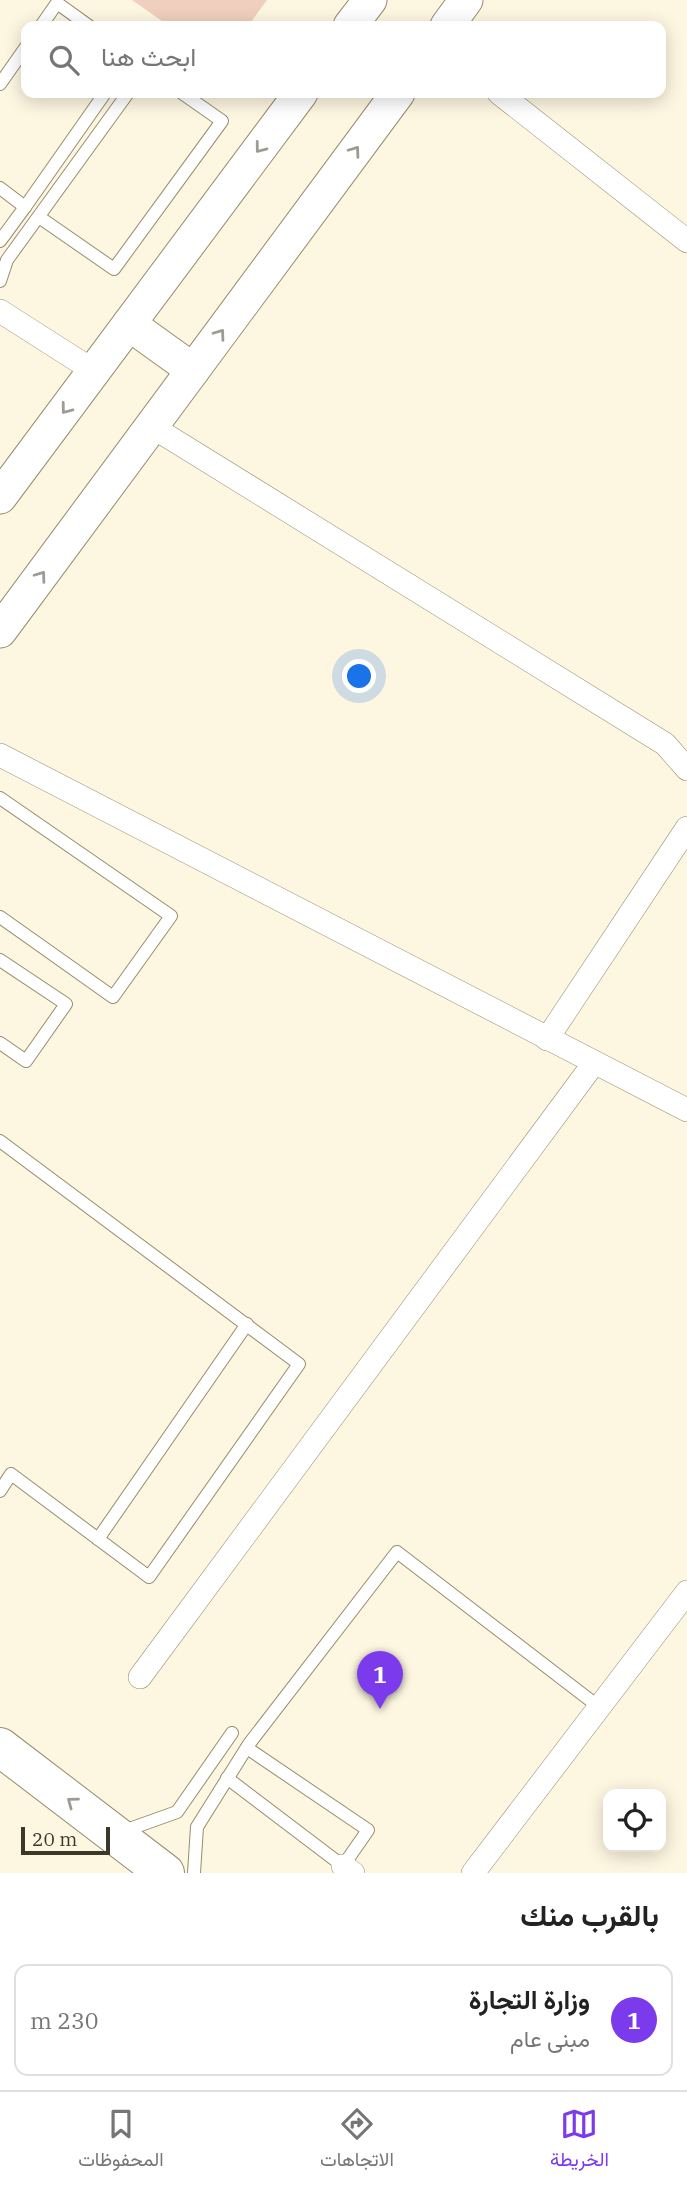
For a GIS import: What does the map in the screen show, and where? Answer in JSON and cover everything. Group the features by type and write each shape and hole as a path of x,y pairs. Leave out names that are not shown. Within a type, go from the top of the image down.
{"highway":[{"path":"0,1747 165,1873"}],"street":[{"path":"354,21 370,0"},
{"path":"451,21 466,0"},
{"path":"0,497 297,98"},
{"path":"0,631 394,98"},
{"path":"505,98 687,241"},
{"path":"0,311 94,371"},
{"path":"129,324 193,370"},
{"path":"151,426 666,744 687,769"},
{"path":"0,755 687,1110"},
{"path":"547,1039 687,828"},
{"path":"140,1677 594,1063"},
{"path":"473,1873 687,1592"}],"lane":[{"path":"44,21 57,3 82,21"},
{"path":"0,84 21,54"},
{"path":"0,241 101,98"},
{"path":"0,281 8,260 124,98"},
{"path":"39,217 114,269 222,121 189,98"},
{"path":"0,188 25,207"},
{"path":"0,798 171,916 113,997 0,917"},
{"path":"0,960 66,1004 26,1061 0,1043"},
{"path":"0,1141 299,1364 149,1577 6,1470 0,1490"},
{"path":"98,1539 247,1324"},
{"path":"194,1873 197,1826 247,1748 397,1552 599,1707"},
{"path":"115,1835 177,1812 232,1733"},
{"path":"228,1778 348,1869 369,1830 247,1748"}],"shaded area":[{"path":"132,0 267,0 252,21 162,21"}],"place":[{"name":"وزارة التجارة","path":"380,1709"}]}
